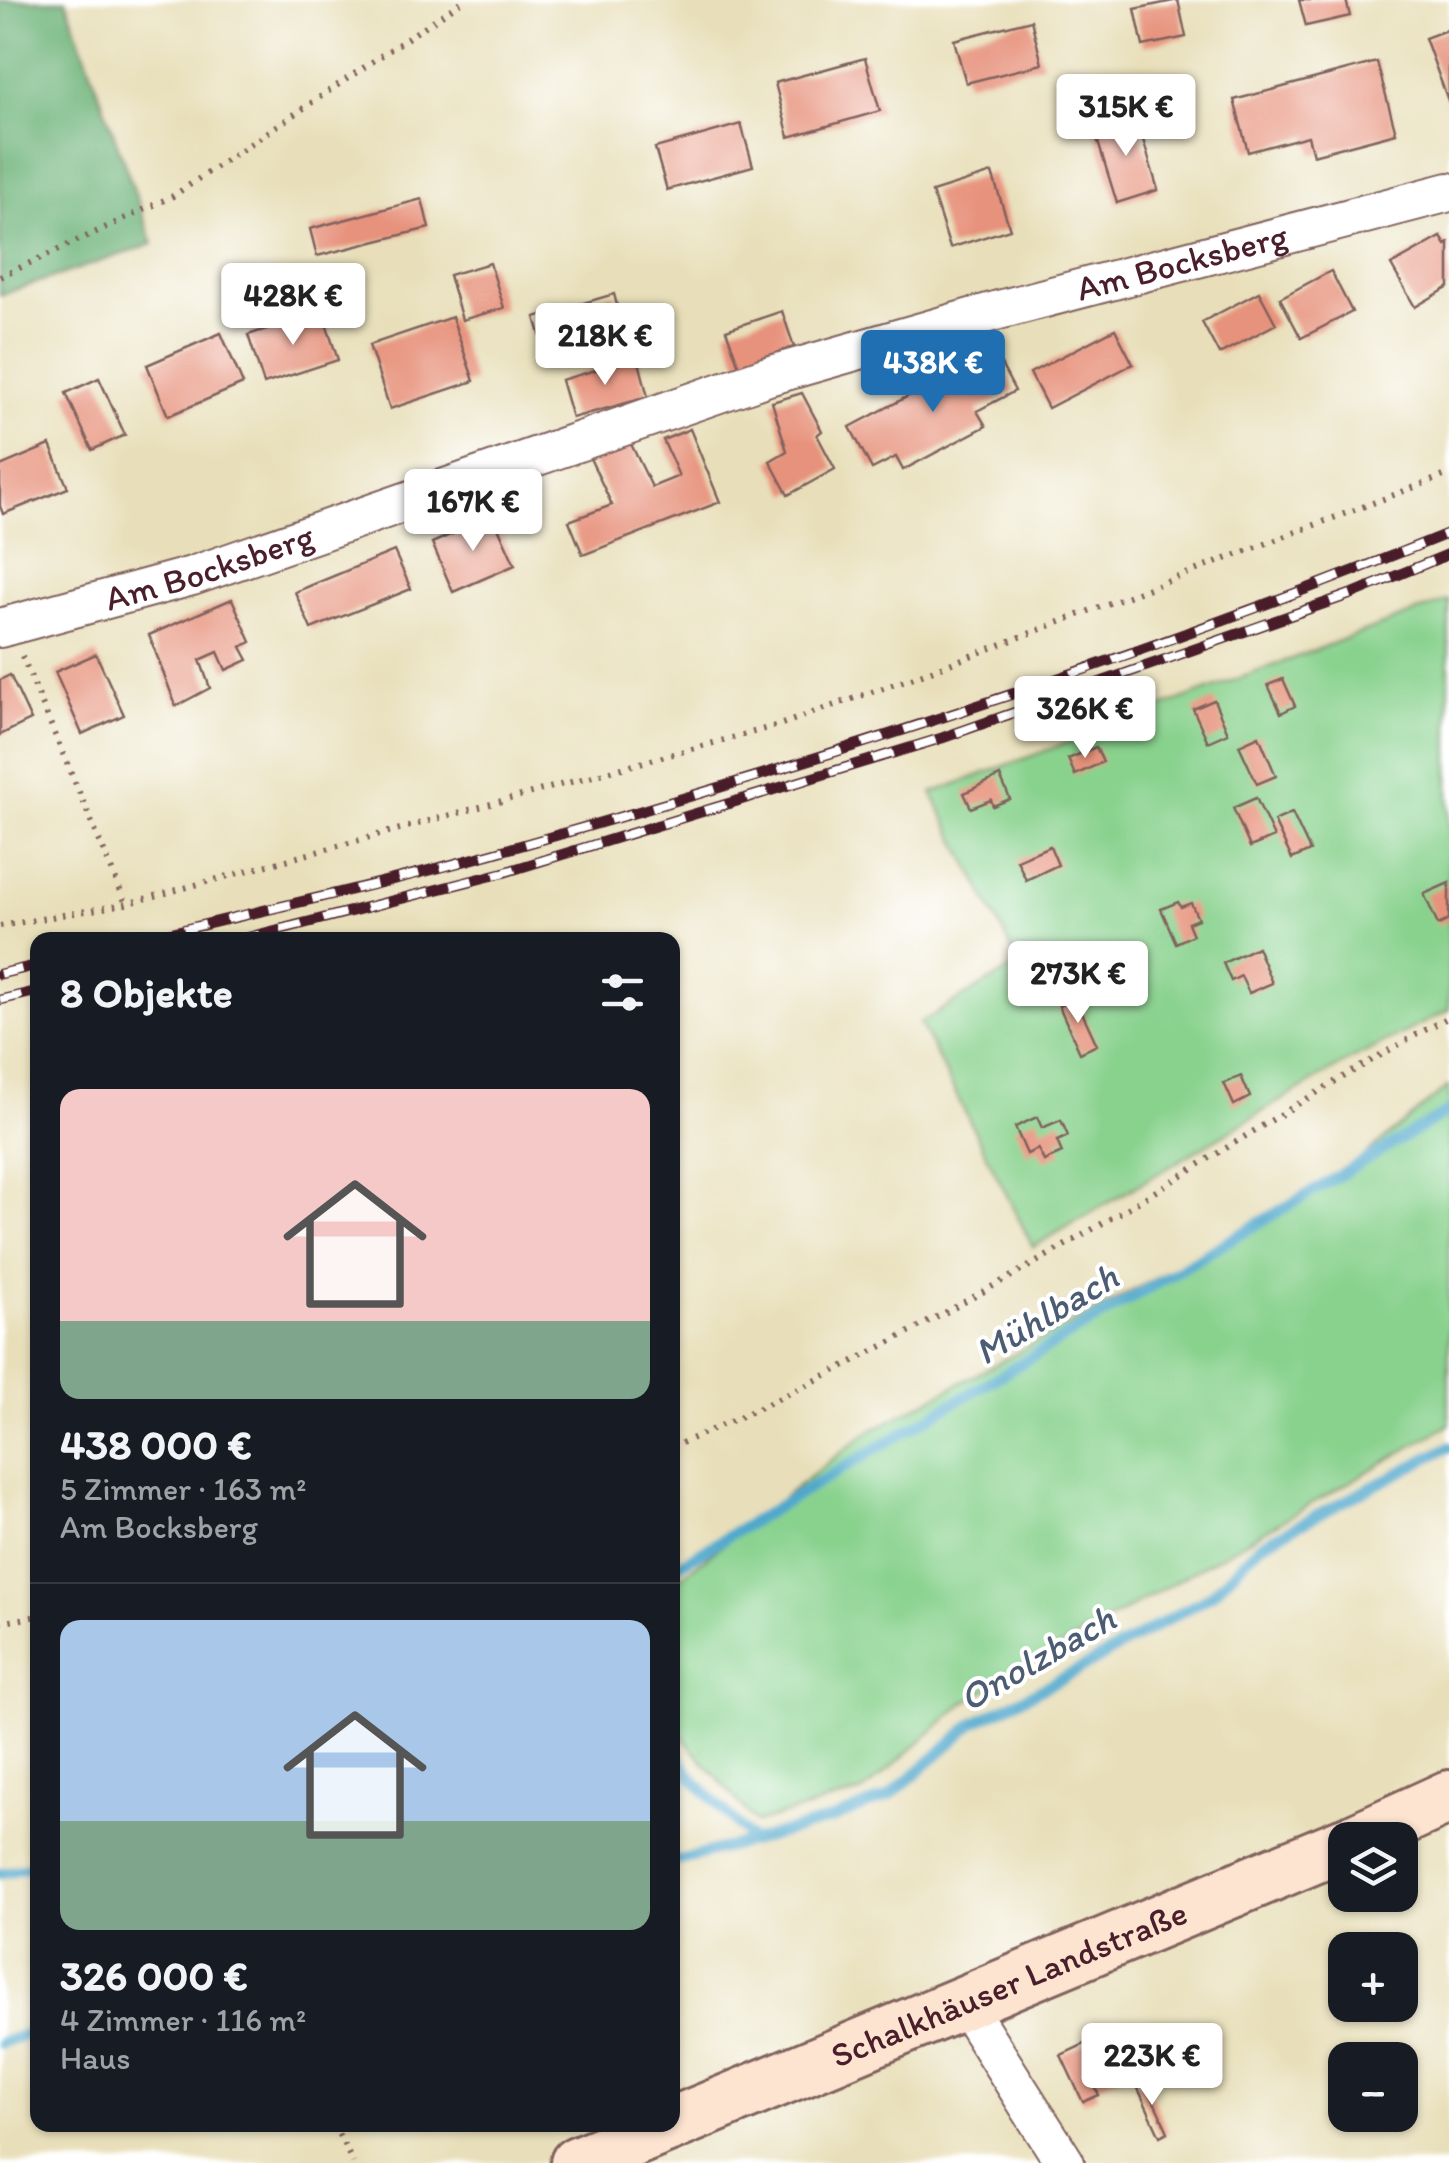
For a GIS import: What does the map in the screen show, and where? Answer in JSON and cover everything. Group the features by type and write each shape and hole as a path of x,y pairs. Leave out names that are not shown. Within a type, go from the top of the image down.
{"main road":[{"path":"1394,1822 1449,1797"},
{"name":"Schalkhäuser Landstraße","path":"680,2120 1328,1851"},
{"name":"Schalkhäuser Landstraße","path":"577,2163 652,2132"}],"street":[{"name":"Am Bocksberg","path":"5,627 192,576 768,376 999,310 1449,192"},
{"path":"965,2005 1066,2163"}],"path":[{"path":"0,276 173,196 464,0"},
{"path":"0,926 126,904 778,724 931,671 1449,474"},
{"path":"5,627 126,904"},
{"path":"680,1444 750,1414 1032,1264 1350,1071 1449,1017"},
{"path":"0,1622 30,1617"},
{"path":"338,2132 353,2163"}],"green space":[{"path":"0,0 66,0 153,244 0,295"},
{"path":"1449,600 1449,1010 1348,1061 1033,1247 920,1023 1019,964 932,793"},
{"path":"1449,1086 1449,1425 965,1702 863,1792 756,1823 680,1734 680,1578 865,1434 1326,1187"}],"building":[{"path":"1178,0 1186,37 1143,46 1135,9"},
{"path":"1299,0 1346,0 1350,16 1306,26"},
{"path":"1031,20 1042,64 966,83 954,40"},
{"path":"1449,29 1449,103 1425,38"},
{"path":"865,58 880,111 789,137 775,83"},
{"path":"1377,62 1396,133 1313,155 1308,136 1248,152 1234,100"},
{"path":"1136,116 1158,190 1117,203 1094,129"},
{"path":"741,124 753,166 667,190 655,148"},
{"path":"992,173 1010,229 950,248 932,192"},
{"path":"422,199 429,228 317,256 310,229"},
{"path":"1441,237 1446,245 1449,243 1449,287 1415,307 1391,265"},
{"path":"490,263 504,308 462,320 449,275"},
{"path":"1331,271 1352,312 1301,338 1280,298"},
{"path":"1259,292 1276,324 1219,354 1202,322"},
{"path":"614,294 625,336 547,358 535,317"},
{"path":"322,311 338,360 264,384 248,335"},
{"path":"782,311 794,347 739,366 726,330"},
{"path":"452,317 474,381 390,409 369,345"},
{"path":"1115,329 1133,364 1048,408 1030,373"},
{"path":"221,333 243,384 168,416 147,365"},
{"path":"994,351 1015,391 977,411 986,426 903,470 896,457 872,469 850,427"},
{"path":"638,358 648,397 572,418 561,380"},
{"path":"99,378 125,435 92,450 66,393"},
{"path":"802,393 822,431 817,435 835,469 788,495 770,461 787,451 772,402"},
{"path":"690,429 720,502 583,555 569,521 612,505 589,456 629,440 652,487 679,476 663,440"},
{"path":"50,445 68,488 3,514 0,466"},
{"path":"493,516 515,565 453,592 432,543"},
{"path":"394,551 411,589 311,629 295,592"},
{"path":"232,599 251,642 241,647 248,660 226,670 218,652 200,660 210,688 176,706 149,635"},
{"path":"96,654 124,715 82,734 55,672"},
{"path":"10,675 31,720 0,735 0,680"},
{"path":"1283,679 1295,706 1281,713 1268,685"},
{"path":"1214,700 1228,733 1208,742 1193,709"},
{"path":"1259,736 1276,776 1257,784 1239,745"},
{"path":"1096,747 1103,762 1075,775 1068,759"},
{"path":"1000,776 1010,799 993,806 991,800 971,808 964,793"},
{"path":"1256,798 1274,837 1250,847 1233,808"},
{"path":"1292,813 1310,851 1292,859 1274,821"},
{"path":"1050,846 1058,865 1026,880 1017,860"},
{"path":"1449,883 1449,920 1438,925 1424,894"},
{"path":"1178,902 1181,907 1191,903 1198,919 1188,923 1193,935 1176,943 1161,909"},
{"path":"1257,947 1272,983 1249,993 1241,976 1231,981 1223,963"},
{"path":"1076,999 1097,1045 1080,1053 1059,1006"},
{"path":"1241,1076 1250,1097 1234,1105 1224,1083"},
{"path":"1037,1117 1042,1128 1061,1120 1068,1136 1057,1141 1062,1153 1044,1161 1038,1149 1027,1154 1015,1127"},
{"path":"1110,2032 1128,2072 1095,2087 1099,2095 1083,2102 1061,2055"},
{"path":"1144,2080 1168,2132 1160,2136 1136,2084"}],"waterway":[{"name":"Mühlbach","path":"680,1564 1449,1111"},
{"name":"Onolzbach","path":"680,1760 694,1780 753,1841 833,1819 890,1796 974,1723 1088,1665 1211,1595 1260,1545 1449,1447"},
{"path":"680,1860 753,1841"},
{"name":"Onolzbach","path":"0,1874 30,1867"},
{"path":"0,2043 30,2033"}],"railway":[{"path":"174,932 456,863 861,744 1216,623 1449,533"},
{"path":"270,932 502,873 942,738 1354,593 1449,554"},
{"path":"0,974 30,967"},
{"path":"0,1000 30,993"}]}
